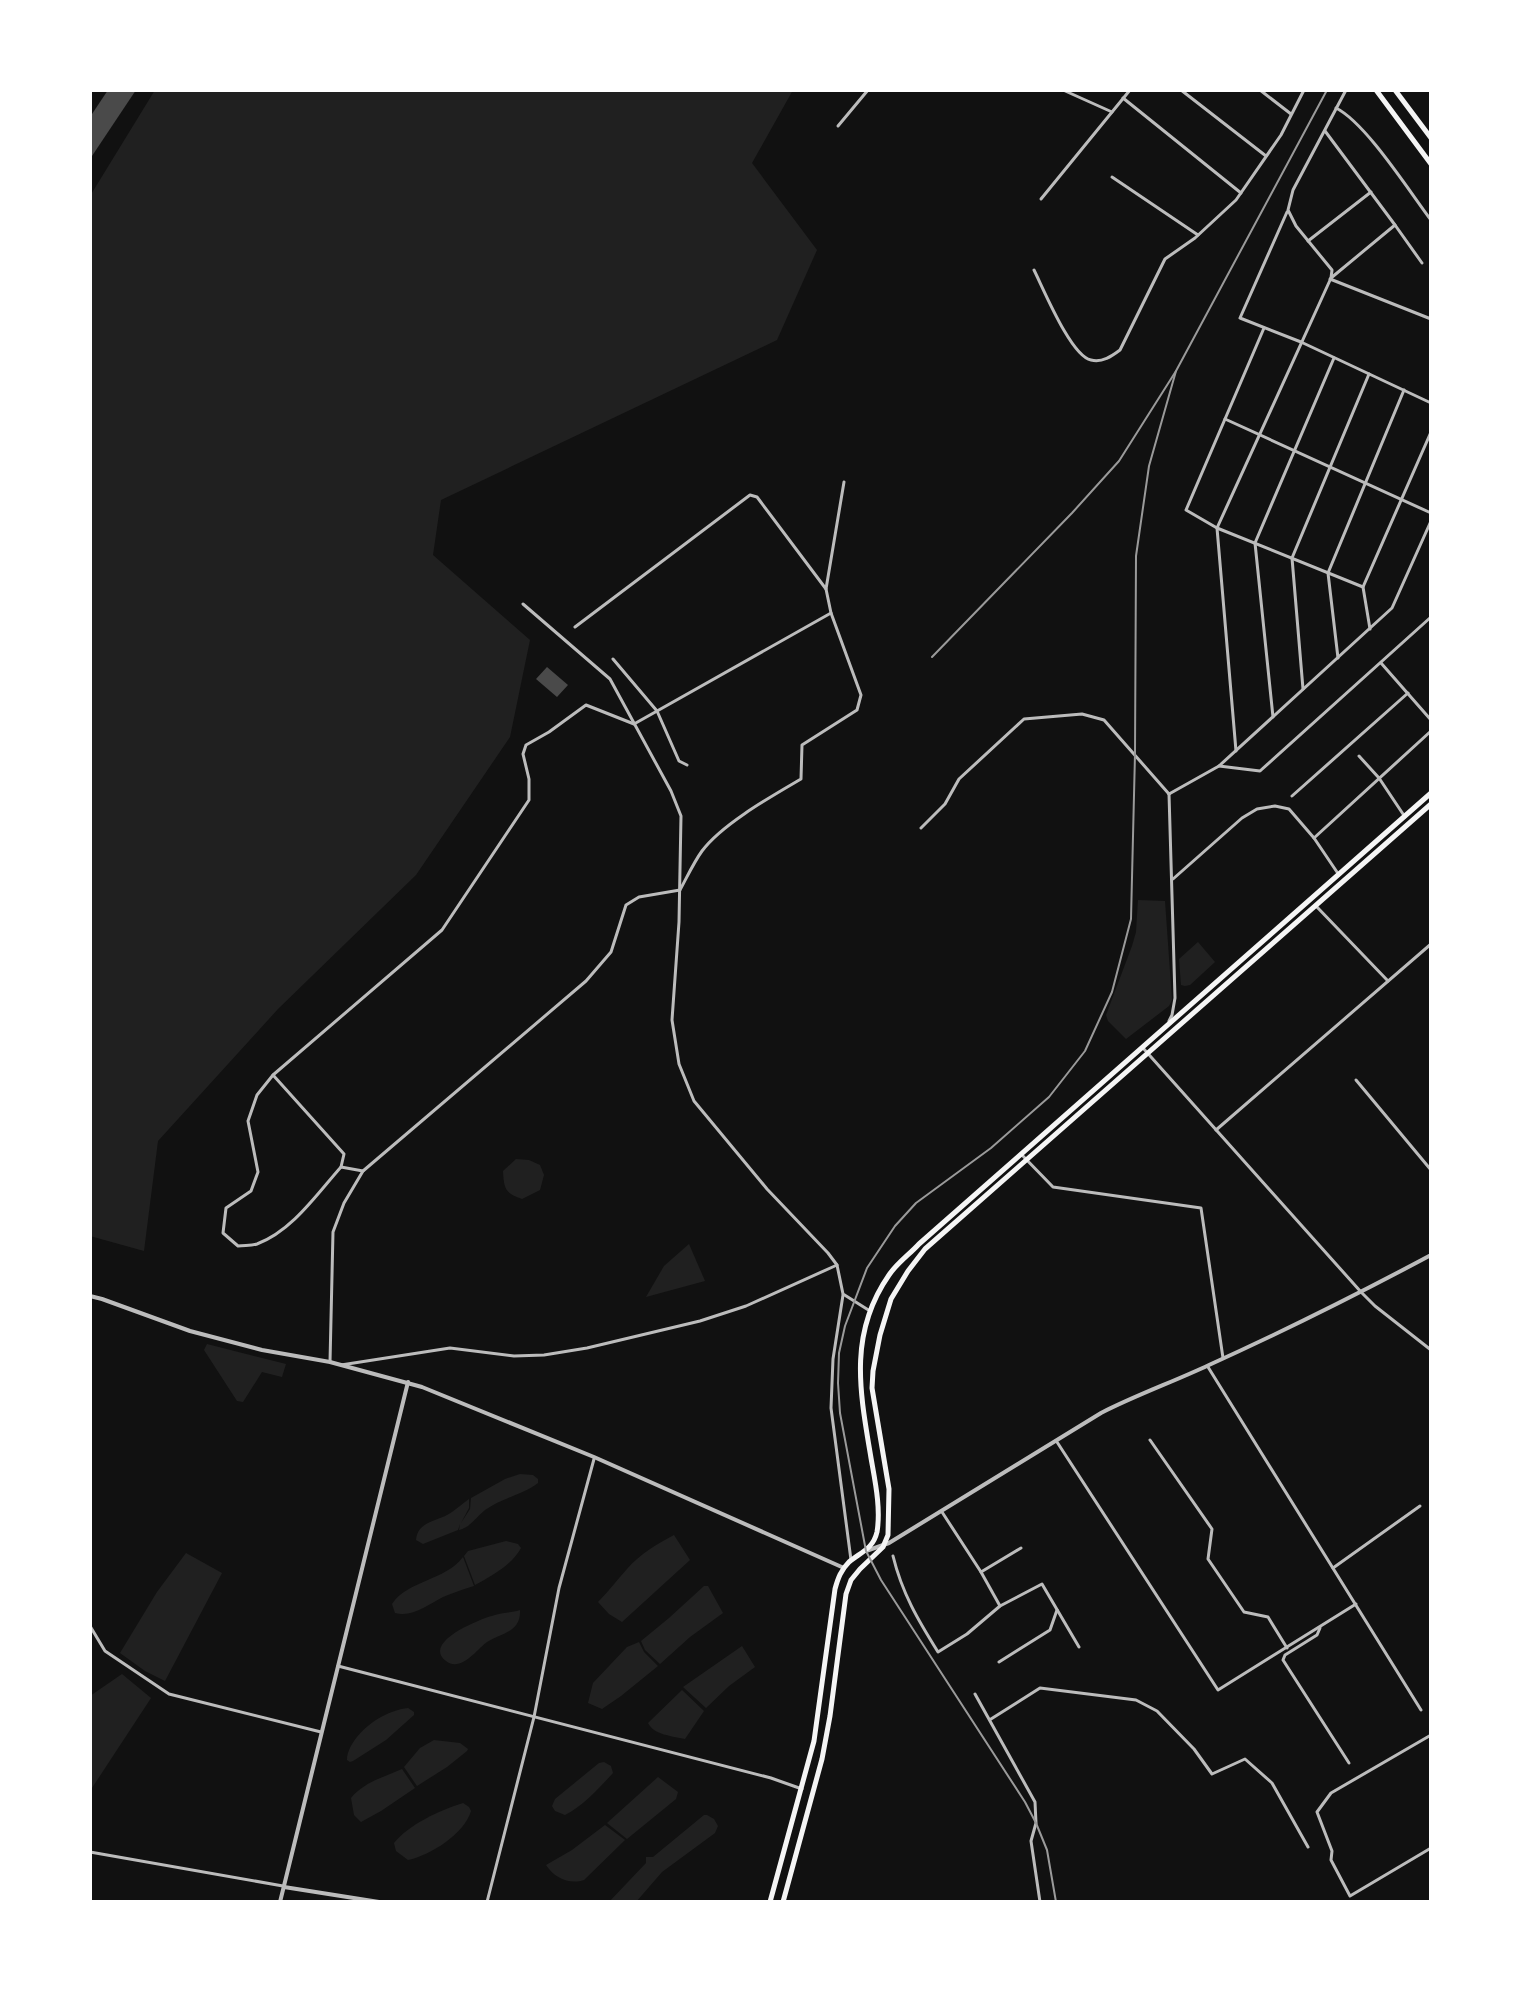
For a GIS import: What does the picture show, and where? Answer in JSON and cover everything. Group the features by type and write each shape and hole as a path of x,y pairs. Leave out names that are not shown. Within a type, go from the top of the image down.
{"main road":[{"path":"1376,90 1431,164"},
{"path":"1395,90 1431,138"},
{"path":"770,1902 816,1728 838,1578 851,1560 873,1543 878,1524 876,1487 860,1384 861,1339 875,1299 891,1273 919,1244 1431,793"},
{"path":"783,1902 822,1759 846,1594 851,1580 883,1547 889,1527 889,1489 872,1388 876,1351 891,1299 925,1249 1431,804"}],"street":[{"path":"838,126 868,90"},
{"path":"1063,90 1075,92 1112,112"},
{"path":"1041,199 1130,90"},
{"path":"1181,90 1266,156"},
{"path":"1260,90 1291,114"},
{"path":"1034,270 1072,345 1081,355 1093,361 1110,358 1120,350 1165,259 1198,235 1236,200 1281,135 1304,90"},
{"path":"1346,90 1293,190 1288,210 1240,318 1301,342 1431,403"},
{"path":"1123,98 1241,193"},
{"path":"1336,108 1354,121 1431,220"},
{"path":"1324,130 1422,263"},
{"path":"1112,177 1198,235"},
{"path":"1308,241 1371,192"},
{"path":"1236,751 1217,528 1332,270 1296,226 1288,210"},
{"path":"1331,278 1395,225"},
{"path":"1331,278 1431,319"},
{"path":"1264,328 1186,510 1217,528 1363,587"},
{"path":"1273,717 1255,543 1334,358"},
{"path":"1303,689 1292,558 1369,374"},
{"path":"1338,658 1328,573 1404,390"},
{"path":"1225,419 1431,513"},
{"path":"1370,629 1363,587 1431,432"},
{"path":"680,890 703,850 722,831 801,779 802,745 857,710 861,695 831,613 826,589 844,482"},
{"path":"575,627 750,495 757,497 826,589"},
{"path":"1169,794 1219,766 1392,608 1431,521"},
{"path":"523,604 610,679 671,791 681,816 672,1020 681,1069 694,1101 767,1189 837,1265 843,1294 833,1359 831,1408 851,1560"},
{"path":"634,724 831,613"},
{"path":"1219,766 1260,771 1431,617"},
{"path":"613,659 657,711 679,761 687,765"},
{"path":"1381,663 1431,720"},
{"path":"1292,796 1408,693"},
{"path":"273,1075 344,1154 341,1167 278,1233 255,1245 238,1246 223,1233 226,1208 251,1191 258,1172 248,1121 257,1095 273,1075 442,930 529,800 529,779 523,754 526,745 586,705 634,724"},
{"path":"921,828 945,804 959,779 1024,719 1082,714 1104,720 1169,794 1175,998 1172,1015 1162,1031"},
{"path":"1314,838 1431,731"},
{"path":"1359,756 1379,778 1405,817"},
{"path":"1172,880 1242,818 1257,809 1275,806 1289,809 1314,838 1339,875"},
{"path":"330,1362 333,1232 344,1203 363,1171 586,981 611,952 626,905 639,897 680,890"},
{"path":"1316,905 1388,981"},
{"path":"1216,1130 1430,945"},
{"path":"1143,1048 1361,1292 1431,1350"},
{"path":"1356,1080 1431,1170"},
{"path":"1021,1154 1053,1187 1201,1208 1223,1358"},
{"path":"341,1167 363,1171"},
{"path":"866,1551 883,1547 1133,1396 1207,1366 1431,1255"},
{"path":"341,1365 450,1348 514,1356 587,1348 700,1321 746,1306 837,1265"},
{"path":"843,1294 870,1311"},
{"path":"90,1296 190,1331 408,1382 594,1457 844,1568"},
{"path":"1207,1366 1421,1710"},
{"path":"280,1902 408,1382"},
{"path":"1150,1440 1212,1529 1208,1559 1244,1612 1268,1617 1287,1648"},
{"path":"1057,1442 1218,1690 1356,1604"},
{"path":"487,1902 534,1717 559,1588 594,1457"},
{"path":"1333,1568 1420,1506"},
{"path":"942,1512 1000,1606"},
{"path":"981,1572 1021,1548"},
{"path":"893,1556 910,1605 938,1652 967,1634 1000,1606 1042,1584 1079,1647"},
{"path":"999,1662 1050,1630 1057,1610"},
{"path":"90,1626 105,1651 169,1694 321,1732"},
{"path":"1320,1627 1317,1635 1285,1655 1283,1660 1349,1763"},
{"path":"338,1666 771,1778 802,1789"},
{"path":"991,1719 1040,1688 1136,1700 1157,1711 1194,1749 1212,1774 1245,1759 1272,1783 1308,1847"},
{"path":"975,1694 1035,1802 1036,1823 1031,1841 1040,1902"},
{"path":"1431,1735 1331,1793 1317,1812 1332,1851 1331,1860 1350,1896 1431,1848"},
{"path":"90,1852 379,1902"}],"shaded area":[{"path":"155,90 793,90 752,163 817,250 777,340 441,500 433,555 530,640 510,737 416,875 278,1009 158,1141 144,1251 90,1236 90,196"},
{"path":"1138,900 1165,901 1172,1000 1169,1006 1126,1039 1106,1015 1136,932"},
{"path":"1198,942 1215,962 1190,985 1181,985 1179,959"},
{"path":"516,1159 540,1165 544,1175 540,1190 522,1199 506,1190 504,1182 503,1171"},
{"path":"689,1244 705,1281 646,1297 664,1266"},
{"path":"207,1344 286,1364 282,1377 262,1372 243,1402 237,1401 204,1350"},
{"path":"520,1474 533,1475 538,1483 492,1506 463,1529 459,1530 460,1524 458,1530 423,1544 416,1540 425,1525 447,1515 469,1499 469,1508 461,1523 470,1509 471,1498"},
{"path":"674,1535 690,1560 622,1622 609,1614 598,1602 637,1559"},
{"path":"506,1541 521,1548 501,1570 475,1585 464,1556 468,1551"},
{"path":"186,1553 222,1573 165,1681 120,1653 157,1592"},
{"path":"463,1557 474,1586 414,1612 395,1613 392,1604 399,1596 447,1571"},
{"path":"704,1586 708,1586 723,1613 660,1664 645,1650 641,1641"},
{"path":"520,1610 514,1627 487,1642 463,1662 452,1664 440,1654 441,1646 456,1632 488,1617"},
{"path":"639,1642 658,1666 602,1709 588,1703 593,1683 627,1647"},
{"path":"742,1646 755,1667 706,1708 683,1687"},
{"path":"122,1674 151,1698 90,1791 90,1696"},
{"path":"682,1690 704,1711 685,1739 659,1733 648,1723"},
{"path":"408,1708 414,1715 386,1740 353,1761 347,1760 354,1740 365,1729 377,1719"},
{"path":"434,1740 460,1743 468,1749 417,1786 404,1767 420,1748"},
{"path":"604,1762 611,1766 613,1773 596,1791 565,1815 555,1811 552,1806 555,1799"},
{"path":"402,1769 415,1788 361,1822 354,1815 351,1798 368,1784"},
{"path":"658,1777 678,1792 676,1799 627,1839 607,1823"},
{"path":"463,1803 471,1811 461,1828 446,1842 408,1860 396,1851 394,1843 407,1830"},
{"path":"704,1815 714,1819 718,1826 715,1833 662,1872 636,1902 609,1902 646,1863 646,1857 653,1857"},
{"path":"605,1825 625,1840 584,1880 568,1881 549,1870 546,1865"}],"building":[{"path":"108,90 136,90 90,159 90,117"},
{"path":"547,667 568,685 557,697 536,679"}],"railway":[{"path":"932,657 1119,461 1176,371 1327,90"},
{"path":"1056,1902 1047,1850 1025,1802 881,1580 866,1551 840,1413 839,1353 845,1326 867,1268 895,1226 916,1203 991,1148 1049,1097 1085,1051 1112,992 1131,919 1136,556 1149,466 1176,371"}]}
